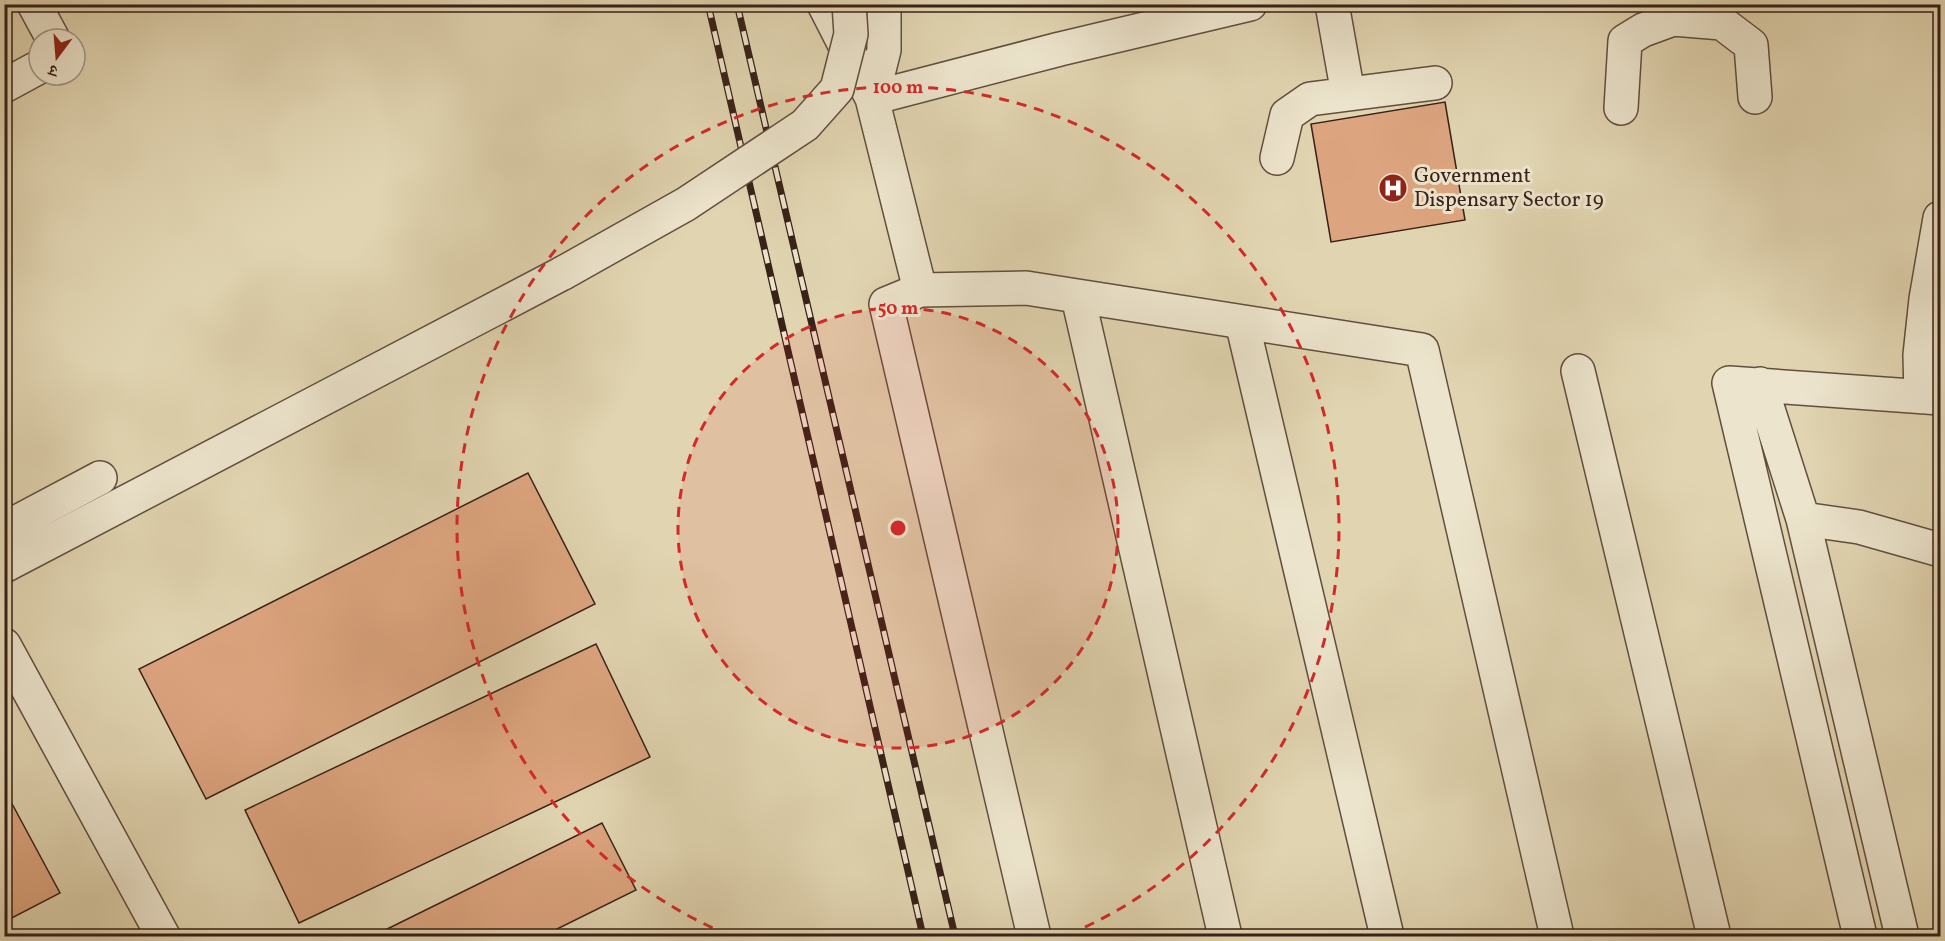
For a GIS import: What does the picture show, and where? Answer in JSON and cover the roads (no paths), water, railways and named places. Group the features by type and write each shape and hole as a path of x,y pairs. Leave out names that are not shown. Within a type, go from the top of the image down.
{"street":[{"path":"34,4 46,27"},
{"path":"824,4 872,98 920,290"},
{"path":"4,566 563,273 686,204 805,125 837,89 850,34 849,4"},
{"path":"872,98 884,50 884,4"},
{"path":"872,98 1136,17 1250,4"},
{"path":"1332,4 1348,94"},
{"path":"1622,108 1625,41 1671,12 1722,22 1751,45 1755,97"},
{"path":"4,86 27,74"},
{"path":"1276,158 1287,116 1310,99 1435,83"},
{"path":"1744,383 1931,397 1920,355 1939,239"},
{"path":"1034,936 886,304 920,290 1026,288 1422,350 1557,936"},
{"path":"1078,297 1225,936"},
{"path":"1242,322 1387,936"},
{"path":"1578,371 1714,936"},
{"path":"1744,383 1803,519 1902,936"},
{"path":"1744,383 1860,936"},
{"path":"4,529 100,478"},
{"path":"1803,519 1859,527 1941,550"},
{"path":"4,645 163,936"}],"railway":[{"path":"708,4 923,936"},
{"path":"737,4 955,936"}],"place":[{"name":"Government Dispensary Sector 19","path":"1393,188"}]}
